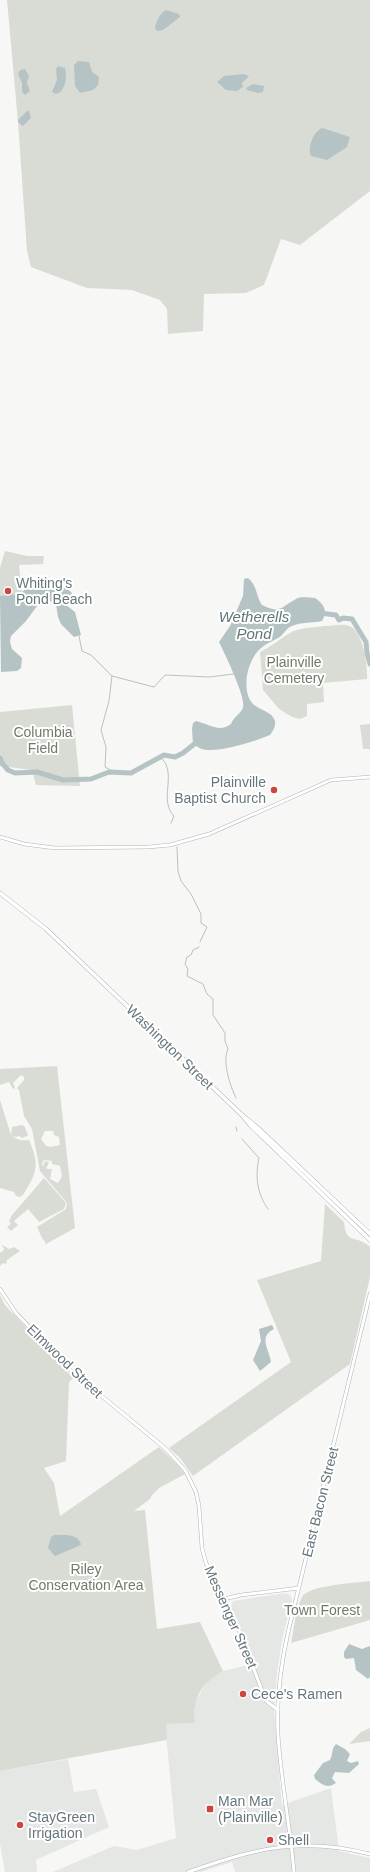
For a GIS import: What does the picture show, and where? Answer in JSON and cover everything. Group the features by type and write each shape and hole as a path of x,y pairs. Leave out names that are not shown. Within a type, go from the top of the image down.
{"main road":[{"path":"0,837 34,846 87,848 148,847 184,842 209,834 327,782 343,778 370,777"},
{"name":"Washington Street","path":"0,893 38,922 370,1234"},
{"name":"Washington Street","path":"242,1115 250,1125 370,1240"},
{"name":"Elmwood Street","path":"0,1289 16,1313 70,1370 138,1427"},
{"name":"East Bacon Street","path":"278,1710 283,1658 370,1294"},
{"name":"Messenger Street","path":"138,1427 177,1460 192,1481 199,1506 202,1548 206,1563 239,1630 267,1703 278,1710"},
{"path":"224,1599 241,1595 299,1588"},
{"path":"278,1710 282,1777 292,1846 294,1872"},
{"path":"188,1872 275,1847 307,1844 334,1846 370,1854"}],"shaded area":[{"path":"285,1593 290,1595 292,1600 282,1640 277,1673 274,1711 282,1805 331,1788 339,1851 370,1858 370,1872 235,1872 232,1862 201,1872 53,1872 114,1846 137,1850 176,1838 165,1724 195,1723 195,1702 208,1680 223,1671 256,1663 231,1607 233,1601"},
{"path":"68,1759 74,1792 96,1789 109,1827 36,1860 37,1872 5,1872 0,1844 0,1771"}],"green space":[{"path":"7,0 370,0 370,191 300,245 281,239 264,285 246,293 204,294 203,331 168,334 167,309 160,300 132,290 87,288 31,267 27,251 18,122"},
{"path":"5,551 27,556 44,556 43,564 19,565 22,593 0,596 0,568"},
{"name":"Plainville Cemetery","path":"343,625 354,629 358,634 364,649 367,666 367,679 323,683 324,702 307,704 307,716 300,719 292,717 279,709 263,690 260,652 294,631 324,626"},
{"name":"Columbia Field","path":"72,705 80,786 36,785 32,770 0,766 0,712"},
{"path":"370,724 370,749 363,749 360,725"},
{"path":"57,1066 75,1228 46,1244 45,1239 43,1240 37,1227 66,1209 67,1203 40,1171 32,1129 24,1116 19,1090 17,1088 24,1080 24,1077 21,1075 13,1083 15,1088 13,1089 9,1082 0,1085 0,1069","holes":["45,1131 53,1131 54,1135 59,1137 60,1145 51,1147 46,1146 41,1139","45,1160 52,1161 52,1164 60,1166 62,1176 58,1183 50,1179 52,1169 47,1169 46,1167 49,1162 45,1161 43,1166 42,1165 43,1161"]},
{"path":"0,1100 10,1132 18,1139 29,1140 35,1156 36,1163 34,1175 23,1195 20,1197 16,1196 14,1192 0,1188"},
{"path":"22,1125 25,1127 28,1136 21,1138 20,1136 15,1137 11,1135 12,1127"},
{"path":"44,1178 66,1203 64,1209 39,1222 28,1209 14,1221 18,1225 11,1231 7,1227 11,1224 9,1221 12,1215"},
{"path":"325,1204 344,1222 347,1234 350,1237 365,1243 370,1247 370,1277 350,1364 193,1476 180,1458 169,1448 291,1362 257,1280 321,1261"},
{"path":"2,1245 9,1249 14,1247 20,1251 7,1260 6,1264 3,1263 0,1266 0,1252 4,1249"},
{"name":"Riley Conservation Area","path":"0,1295 5,1305 73,1378 69,1382 66,1461 44,1468 54,1483 60,1516 159,1447 185,1474 159,1488 150,1499 134,1511 145,1510 157,1629 200,1622 223,1671 209,1681 200,1692 195,1706 195,1723 166,1724 167,1740 0,1771"},
{"name":"Town Forest","path":"370,1581 370,1620 291,1643 298,1608 302,1597 306,1593 322,1587"},
{"path":"370,1728 370,1741 349,1744 361,1732"}],"water":[{"path":"166,10 179,14 180,17 163,30 158,31 155,29 157,21"},
{"path":"78,61 89,62 92,72 99,77 98,85 93,90 80,93 75,86 74,65"},
{"path":"58,66 65,68 66,79 62,90 56,94 52,92 57,80 56,69"},
{"path":"25,69 29,76 27,83 30,91 25,95 22,92 22,83 18,74 20,70"},
{"path":"244,74 249,76 242,83 243,87 237,91 226,90 217,82 224,76"},
{"path":"253,84 264,86 263,92 258,93 247,90 246,88"},
{"path":"27,111 29,111 31,118 23,126 18,122 18,120"},
{"path":"322,128 350,137 347,147 327,160 311,156 310,153 310,145 312,140 316,133"},
{"name":"Wetherells Pond","path":"248,578 255,587 262,605 268,608 277,609 284,607 298,598 315,598 323,605 325,614 322,621 299,624 287,629 281,636 262,647 249,666 246,680 248,694 252,703 271,714 273,717 275,725 270,735 248,743 215,750 200,748 193,744 193,723 196,721 218,728 227,727 231,724 243,707 238,685 219,642 230,626 243,596 244,579"},
{"path":"44,580 52,580 60,583 72,593 66,605 75,612 81,635 74,637 61,624 58,617 56,604 48,600 40,602 26,621 11,636 10,642 12,649 22,658 21,668 17,671 1,672 0,596 19,594 33,584"},
{"path":"272,1325 274,1329 269,1332 265,1340 271,1362 260,1371 253,1360 261,1341 259,1329"},
{"path":"54,1535 66,1535 77,1538 81,1545 55,1556 48,1548 51,1537"},
{"path":"349,1644 362,1649 370,1646 370,1677 368,1679 356,1670 354,1658 346,1659 344,1657 344,1652"},
{"path":"336,1744 350,1754 347,1761 351,1763 358,1761 359,1764 349,1773 335,1772 332,1778 336,1783 330,1786 325,1786 315,1779 314,1775 323,1763 330,1760 333,1748"}],"waterway":[{"path":"320,613 336,615 339,620 343,618 352,619 366,642 370,664"},
{"path":"79,636 82,651 91,655 112,676 154,687 165,675 209,677 234,674"},
{"path":"112,676 109,701 101,730 106,747 105,767 114,772"},
{"path":"0,758 8,770 15,773 37,772 63,780 91,779 109,772 131,773 164,755 175,757 183,753 198,741"},
{"path":"160,757 165,762 167,768 167,795 169,809 174,816 171,823"},
{"path":"177,847 178,871 181,881 191,894 201,914 201,923 207,927 200,942"},
{"path":"199,947 193,950 191,955 187,957 185,964 188,969 187,976 203,984 207,994 213,999 213,1015 225,1033 225,1041 228,1049 226,1054 226,1067 231,1087 236,1098"},
{"path":"236,1127 237,1131"},
{"path":"242,1139 259,1158 257,1171 259,1191 268,1209"}],"place":[{"name":"Whiting's Pond Beach","path":"8,591"},
{"name":"Plainville Baptist Church","path":"274,790"},
{"name":"Cece's Ramen","path":"243,1694"},
{"name":"Man Mar (Plainville)","path":"210,1809"},
{"name":"StayGreen Irrigation","path":"20,1825"},
{"name":"Shell","path":"270,1840"}]}
